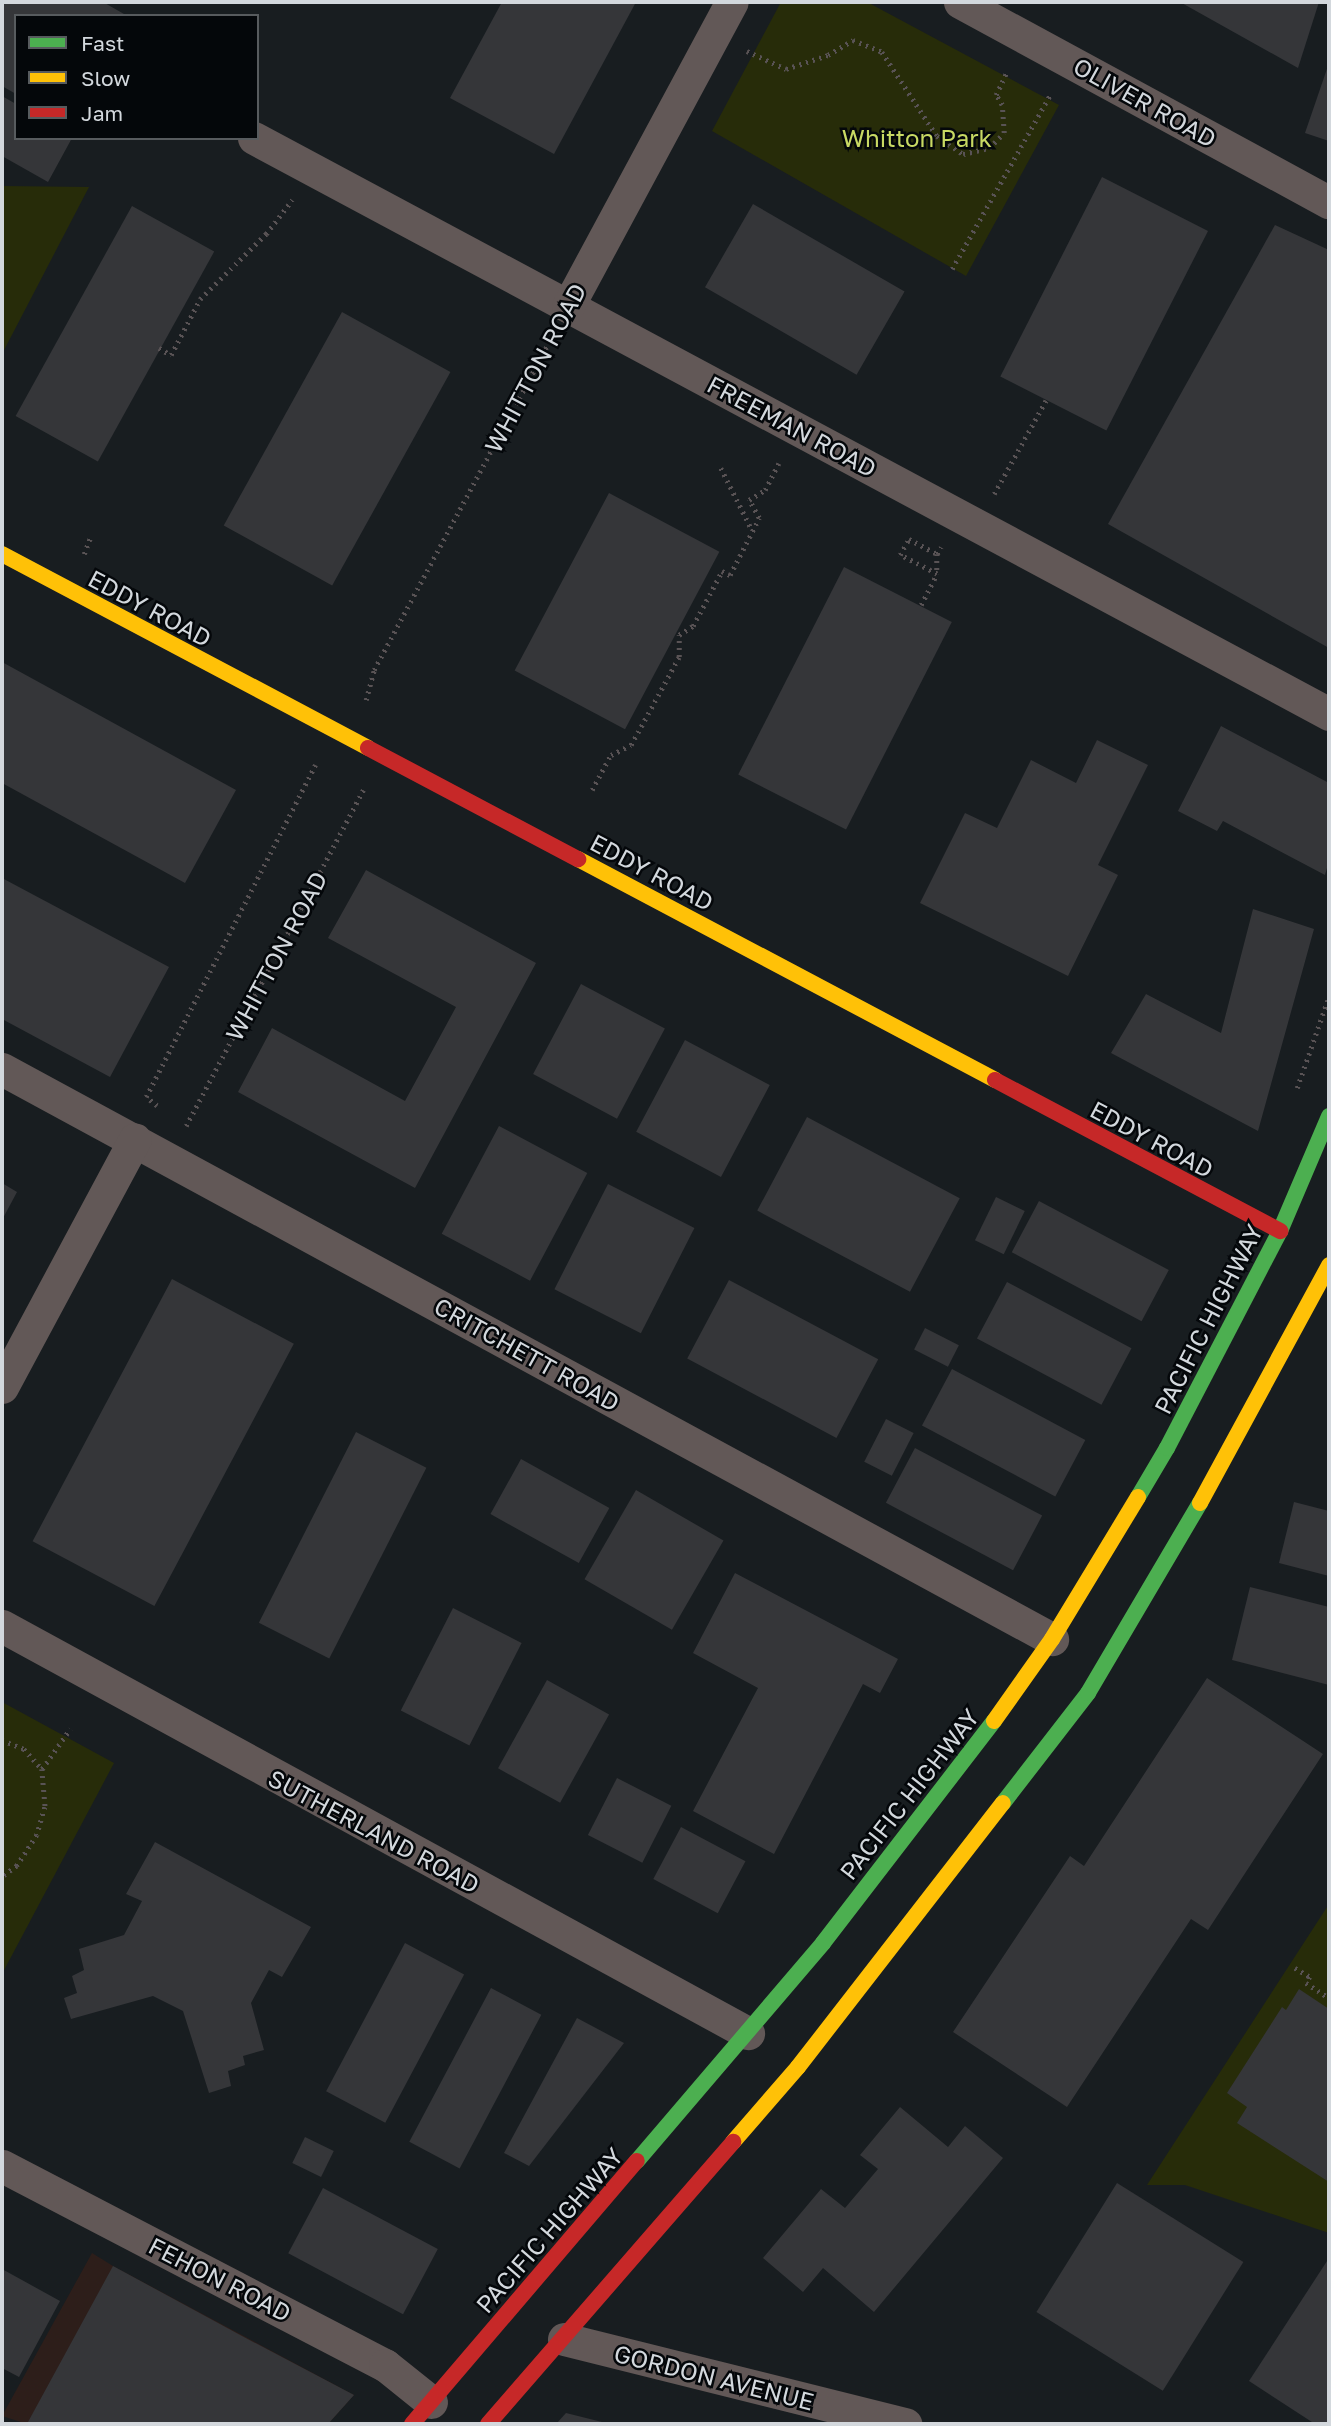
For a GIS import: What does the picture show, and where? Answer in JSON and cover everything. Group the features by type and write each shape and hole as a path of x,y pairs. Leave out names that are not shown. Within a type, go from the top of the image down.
{"main road":[{"name":"EDDY ROAD","path":"2,554 1280,1231"},
{"name":"PACIFIC HIGHWAY","path":"422,2413 748,2033 926,1810 1019,1688 1052,1639 1167,1448 1280,1231 1329,1116"},
{"path":"488,2424 798,2067 1088,1693 1217,1474 1329,1265"}],"street":[{"name":"WHITTON ROAD","path":"568,306 732,2"},
{"name":"OLIVER ROAD","path":"960,2 1329,202"},
{"name":"FREEMAN ROAD","path":"258,140 1329,714"},
{"name":"CRITCHETT ROAD","path":"2,1069 1052,1639"},
{"path":"2,1387 135,1139"},
{"name":"SUTHERLAND ROAD","path":"2,1626 748,2033"},
{"name":"FEHON ROAD","path":"2,2166 385,2365 422,2413"},
{"name":"GORDON AVENUE","path":"564,2339 906,2424"}],"path":[{"path":"743,50 786,69 828,55 853,40 882,52 937,136 963,154 989,148 1004,133 1002,105 996,96 1007,71"},
{"path":"952,269 1051,94"},
{"path":"159,348 171,355 200,299 266,234 297,193"},
{"name":"WHITTON ROAD","path":"355,741 374,670 568,306"},
{"path":"994,494 1046,400"},
{"path":"592,790 611,755 631,745 678,657 677,634 693,626 722,570 730,575 759,518 749,500 765,490 780,462"},
{"path":"721,468 753,531"},
{"path":"937,554 909,539 900,555 937,574"},
{"path":"921,605 937,574 937,554 942,545"},
{"path":"166,1112 146,1097 333,731"},
{"name":"WHITTON ROAD","path":"169,1158 382,753"},
{"path":"1295,1094 1329,996"},
{"path":"176,1119 187,1126"},
{"path":"42,1769 70,1729"},
{"path":"2,1740 24,1749 42,1769 45,1807 37,1835 17,1866 2,1877"},
{"path":"1295,1968 1310,1977 1306,1983 1329,1998"}],"shaded area":[{"path":"92,2253 354,2395 328,2424 27,2424 2,2416"}],"green space":[{"name":"Whitton Park","path":"781,2 867,2 1059,105 966,276 712,131"},
{"path":"2,186 89,187 2,354"},
{"path":"2,1702 114,1763 2,1974"},
{"path":"1329,1904 1329,2233 1185,2185 1147,2185"}],"building":[{"path":"2,2 103,2 124,14 14,14 14,93 2,86"},
{"path":"502,2 636,2 554,154 450,98"},
{"path":"1180,2 1319,2 1298,68"},
{"path":"1329,63 1329,141 1305,133"},
{"path":"2,96 14,103 14,140 71,140 48,182 2,156"},
{"path":"1102,177 1208,231 1106,431 1000,377"},
{"path":"753,204 905,292 857,375 705,287"},
{"path":"132,206 214,252 98,461 16,416"},
{"path":"1275,225 1329,250 1329,648 1108,524"},
{"path":"342,312 450,372 332,586 224,525"},
{"path":"609,493 719,552 625,729 515,670"},
{"path":"844,567 952,622 846,830 738,775"},
{"path":"2,662 236,790 185,883 2,783"},
{"path":"1221,726 1329,783 1329,861 1325,875 1223,821 1217,831 1178,811"},
{"path":"1097,740 1148,765 1098,865 1118,875 1068,976 920,903 965,813 997,828 1031,760 1076,783"},
{"path":"366,870 536,963 415,1188 238,1092 272,1028 405,1101 456,1007 328,938"},
{"path":"2,878 169,967 110,1077 2,1019"},
{"path":"1253,909 1314,929 1258,1131 1111,1053 1146,994 1221,1033"},
{"path":"581,984 665,1029 617,1119 533,1074"},
{"path":"685,1040 770,1085 721,1177 636,1132"},
{"path":"807,1117 960,1198 910,1292 757,1211"},
{"path":"499,1126 587,1173 530,1281 442,1234"},
{"path":"2,1183 17,1192 2,1220"},
{"path":"608,1184 694,1228 641,1333 554,1289"},
{"path":"996,1197 1025,1211 1004,1254 975,1240"},
{"path":"1039,1201 1169,1270 1142,1321 1012,1252"},
{"path":"172,1279 294,1344 154,1606 33,1541"},
{"path":"729,1280 878,1359 836,1438 687,1359"},
{"path":"1007,1282 1131,1348 1101,1405 977,1339"},
{"path":"925,1328 959,1345 948,1367 914,1349"},
{"path":"952,1369 1085,1440 1055,1496 922,1426"},
{"path":"886,1419 914,1433 892,1476 864,1462"},
{"path":"356,1432 426,1468 329,1659 259,1623"},
{"path":"915,1448 1042,1516 1013,1570 886,1503"},
{"path":"521,1459 609,1508 579,1563 490,1514"},
{"path":"636,1490 723,1540 672,1630 584,1579"},
{"path":"1294,1502 1329,1511 1329,1576 1279,1563"},
{"path":"735,1573 898,1659 880,1693 863,1684 774,1854 693,1811 758,1688 693,1653"},
{"path":"1250,1587 1329,1607 1329,1685 1232,1660"},
{"path":"453,1608 522,1643 469,1745 401,1710"},
{"path":"1207,1678 1323,1754 1208,1930 1191,1919 1067,2107 953,2032 1070,1856 1084,1866"},
{"path":"547,1680 609,1714 560,1803 498,1768"},
{"path":"617,1778 671,1806 642,1863 588,1835"},
{"path":"681,1827 745,1861 718,1913 653,1879"},
{"path":"155,1842 311,1927 282,1977 269,1970 251,2003 264,2050 243,2056 245,2065 228,2071 231,2086 209,2093 183,2011 153,1996 71,2019 64,1998 77,1993 72,1976 84,1970 79,1949 124,1935 142,1901 126,1894"},
{"path":"405,1943 464,1974 385,2123 326,2091"},
{"path":"491,1988 541,2015 460,2168 409,2142"},
{"path":"1299,1989 1329,2009 1329,2182 1237,2123 1247,2107 1227,2093 1282,2007 1286,2010"},
{"path":"577,2018 624,2043 529,2166 504,2153"},
{"path":"900,2107 948,2147 965,2126 1003,2158 874,2312 823,2268 803,2292 763,2258 821,2189 845,2208 878,2169 860,2155"},
{"path":"305,2137 334,2151 321,2177 292,2163"},
{"path":"1117,2183 1243,2262 1163,2391 1036,2312"},
{"path":"323,2188 438,2249 403,2314 288,2253"},
{"path":"1329,2258 1329,2424 1315,2424 1249,2381"},
{"path":"113,2266 354,2395 328,2424 28,2422"},
{"path":"2,2269 60,2301 19,2377 2,2368"},
{"path":"566,2413 606,2423 606,2424 556,2424"}],"traffic: fast":[{"path":"1138,1497 1167,1448 1280,1231 1329,1116"},
{"path":"1003,1803 1088,1693 1200,1503"},
{"path":"637,2161 823,1943 994,1721"}],"traffic: slow":[{"path":"2,554 368,748"},
{"path":"578,859 995,1080"},
{"path":"1200,1503 1329,1265"},
{"path":"994,1721 1052,1639 1138,1497"},
{"path":"733,2142 798,2067 1003,1803"}],"traffic: jam":[{"path":"368,748 578,859"},
{"path":"995,1080 1280,1231"},
{"path":"488,2424 733,2142"},
{"path":"412,2424 637,2161"}]}
